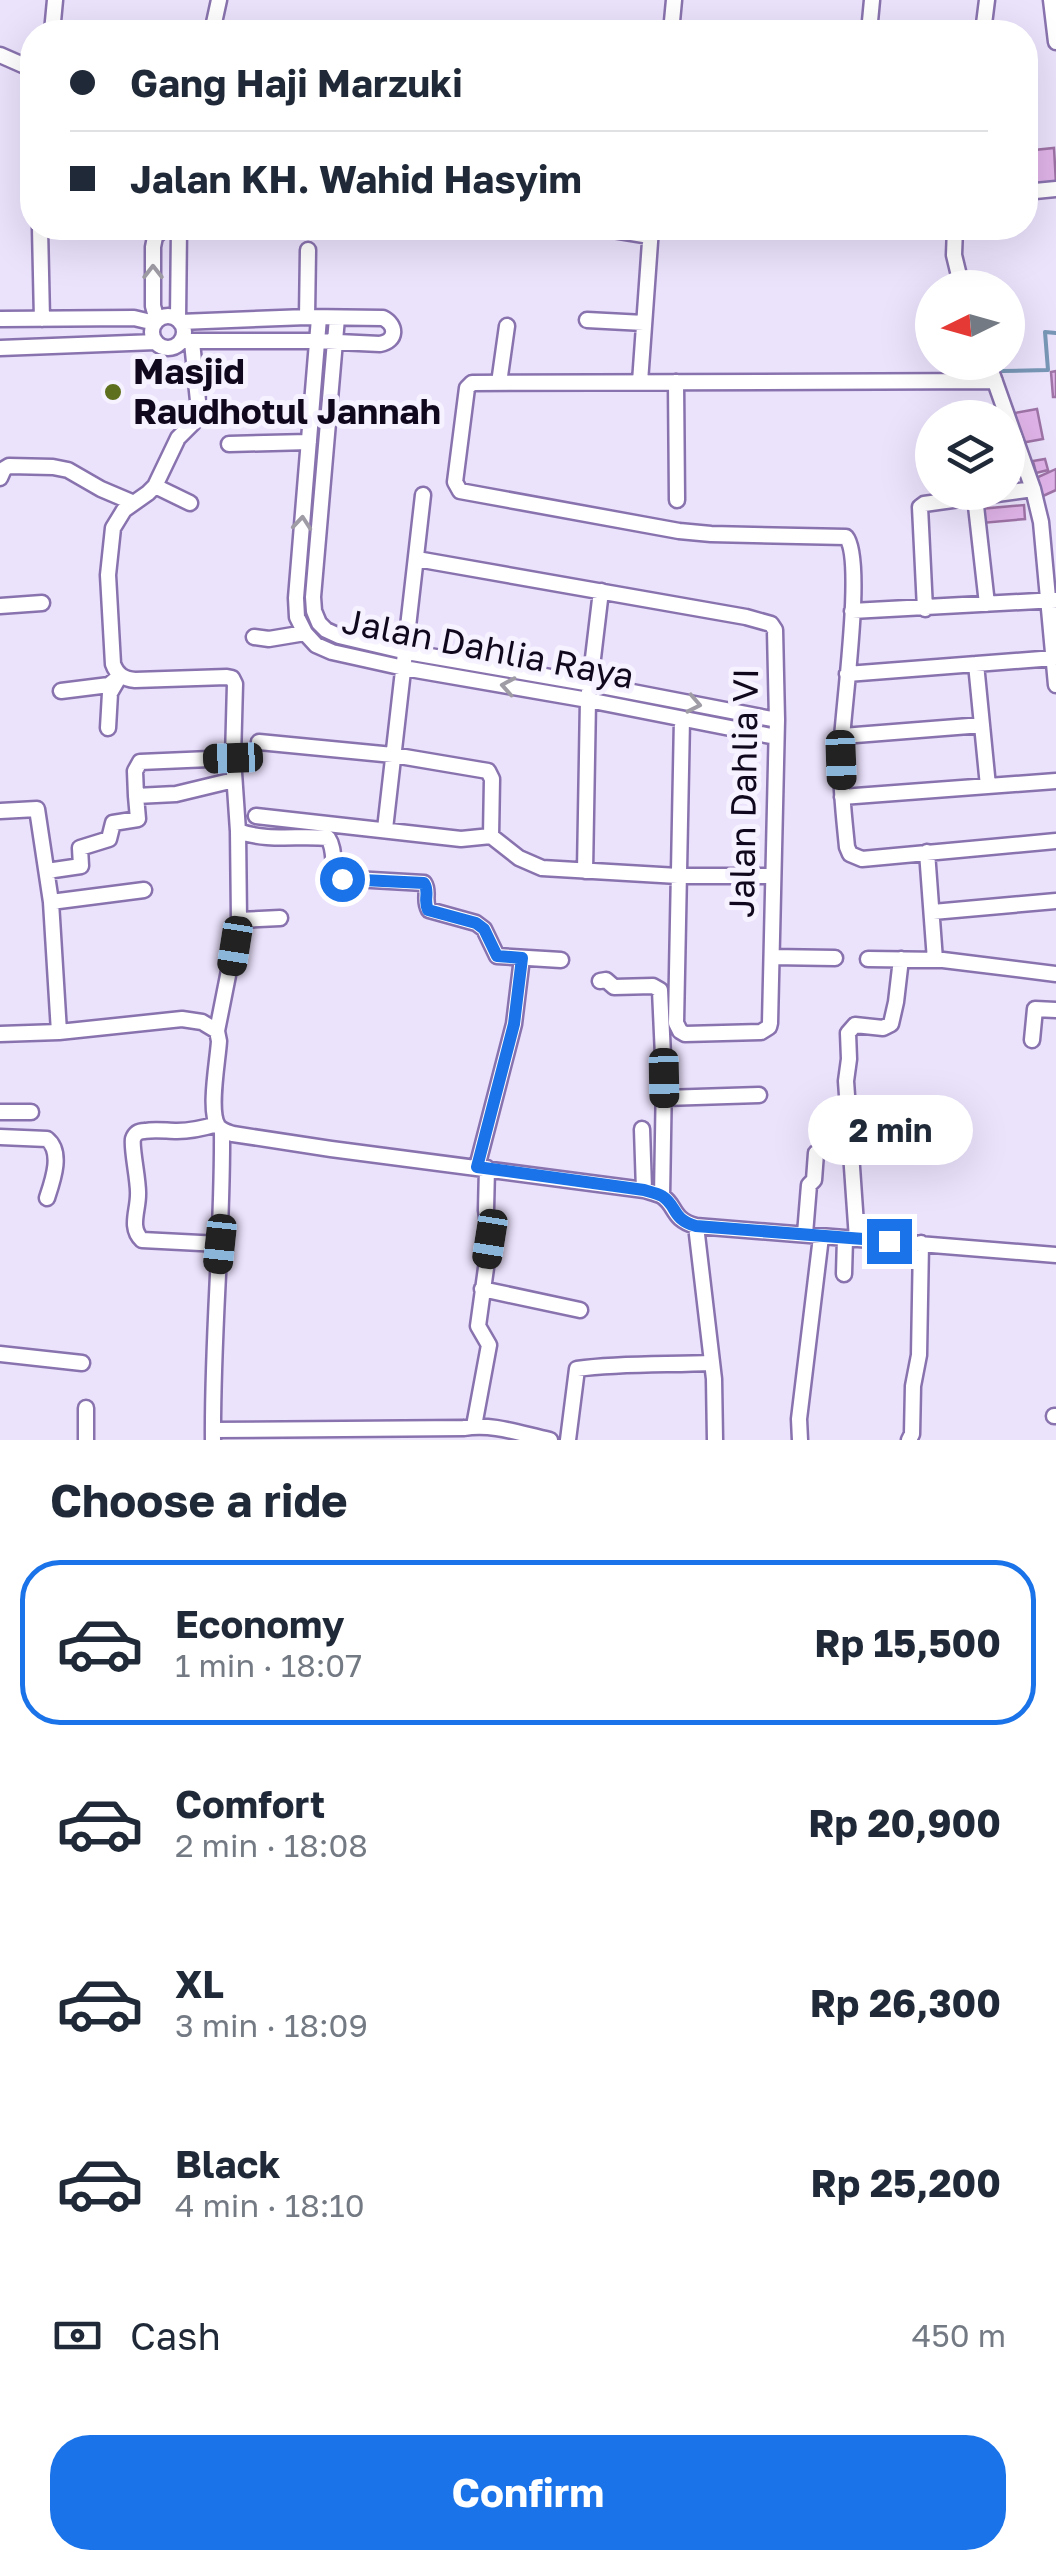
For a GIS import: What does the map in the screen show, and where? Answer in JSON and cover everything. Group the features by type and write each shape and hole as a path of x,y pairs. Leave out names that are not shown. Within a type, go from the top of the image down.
{"street":[{"path":"1051,0 1056,42"},
{"path":"40,240 42,319"},
{"path":"0,319 156,321 167,316 179,321 383,318 394,329 392,338 387,342 186,342 162,347 152,330 156,321 155,240"},
{"path":"179,240 179,321 197,412 178,438 155,486 118,518 111,538 108,575 113,664 120,676 126,680 232,678 235,684 233,758 239,920 217,1031 214,1107 220,1127 220,1244 213,1435 397,1434 474,1426 513,1430 550,1440"},
{"path":"640,382 650,240"},
{"path":"955,240 958,270"},
{"name":"Jalan Dahlia Raya","path":"308,250 317,341 296,598 298,617 316,645 404,668 776,737"},
{"name":"Jalan Dahlia Raya","path":"337,318 313,597 314,611 326,630 407,652 777,720"},
{"path":"588,320 644,323"},
{"path":"500,383 508,326"},
{"path":"0,348 156,342"},
{"path":"915,374 472,383 467,388 456,482 460,491 679,531 846,536 852,544 852,611 842,797 850,854 862,860 1056,841"},
{"path":"994,380 1034,490 1053,600 1056,684"},
{"path":"676,382 677,500"},
{"path":"229,444 309,442"},
{"path":"0,478 9,466 53,467 68,470 134,503"},
{"path":"155,486 190,503"},
{"path":"1025,491 1034,490"},
{"path":"385,830 424,494"},
{"path":"920,510 925,608"},
{"path":"976,510 987,604"},
{"path":"416,559 601,591 588,700 585,871"},
{"name":"Jalan Dahlia VI","path":"601,591 746,617 770,624 775,630 777,720 770,1023 761,1032 685,1034 676,1023 678,876"},
{"path":"852,611 1053,600"},
{"path":"0,606 42,602"},
{"path":"254,637 269,640 305,633"},
{"path":"848,674 1054,658"},
{"path":"976,664 988,786"},
{"path":"61,691 109,686 120,676"},
{"path":"108,728 110,693 120,676"},
{"path":"678,876 682,719"},
{"path":"843,736 982,725"},
{"path":"258,742 393,755 488,771 492,779 491,836 508,852 542,868 678,876 772,876"},
{"path":"46,871 81,866 80,848 109,839 114,823 138,819 137,765 145,761 233,758"},
{"path":"136,796 176,794 234,780"},
{"path":"842,797 1056,781"},
{"path":"0,811 37,809 51,902 59,1032"},
{"path":"256,816 461,839 491,836"},
{"path":"238,831 279,838 328,838 337,878 424,883 428,910 476,923 484,929 497,956 561,960"},
{"path":"927,852 934,960"},
{"path":"51,902 144,890"},
{"path":"933,912 1056,902"},
{"path":"239,920 280,918"},
{"name":"Jalan Dahlia VI","path":"772,957 835,958"},
{"path":"474,1426 489,1344 478,1326 490,1239 482,1168 514,1024 522,958"},
{"path":"868,958 934,960 1056,974"},
{"path":"844,1274 851,1238 846,1080 849,1029 888,1028 901,960"},
{"path":"600,980 614,987 653,986 660,990 662,1196 686,1223 1056,1255"},
{"path":"1032,1040 1035,1009 1056,1010"},
{"path":"0,1034 182,1019 202,1022 217,1031"},
{"path":"664,1098 759,1095"},
{"path":"0,1112 31,1112"},
{"path":"220,1244 137,1238 133,1146 136,1134 142,1130 220,1127 331,1149 644,1190 662,1196"},
{"path":"642,1129 644,1190"},
{"path":"0,1136 53,1142 54,1178 47,1198"},
{"path":"805,1234 816,1153"},
{"path":"696,1226 712,1363 714,1440"},
{"path":"800,1440 799,1418 821,1237"},
{"path":"909,1440 919,1354 920,1243"},
{"path":"482,1289 580,1310"},
{"path":"0,1354 82,1363"},
{"path":"568,1440 577,1369 627,1363 712,1363"},
{"path":"86,1408 86,1440"}],"building":[{"path":"1054,148 1056,184 1038,186 1038,150"},
{"path":"1056,371 1056,397 1053,397 1051,372"},
{"path":"1037,409 1043,439 1025,442 1025,411"},
{"path":"1045,459 1048,470 1036,473 1033,461"},
{"path":"1056,469 1056,490 1043,496 1036,478"},
{"path":"980,510 1024,510 1025,519 982,523"}],"waterway":[{"path":"1025,370 1048,370 1045,332 1056,333"}],"place":[{"name":"Masjid Raudhotul Jannah","path":"113,392"}],"route":[{"path":"342,879 424,883 428,910 476,923 484,929 497,956 522,958 514,1024 477,1167 644,1190 662,1196 676,1216 696,1226 889,1241"}]}
